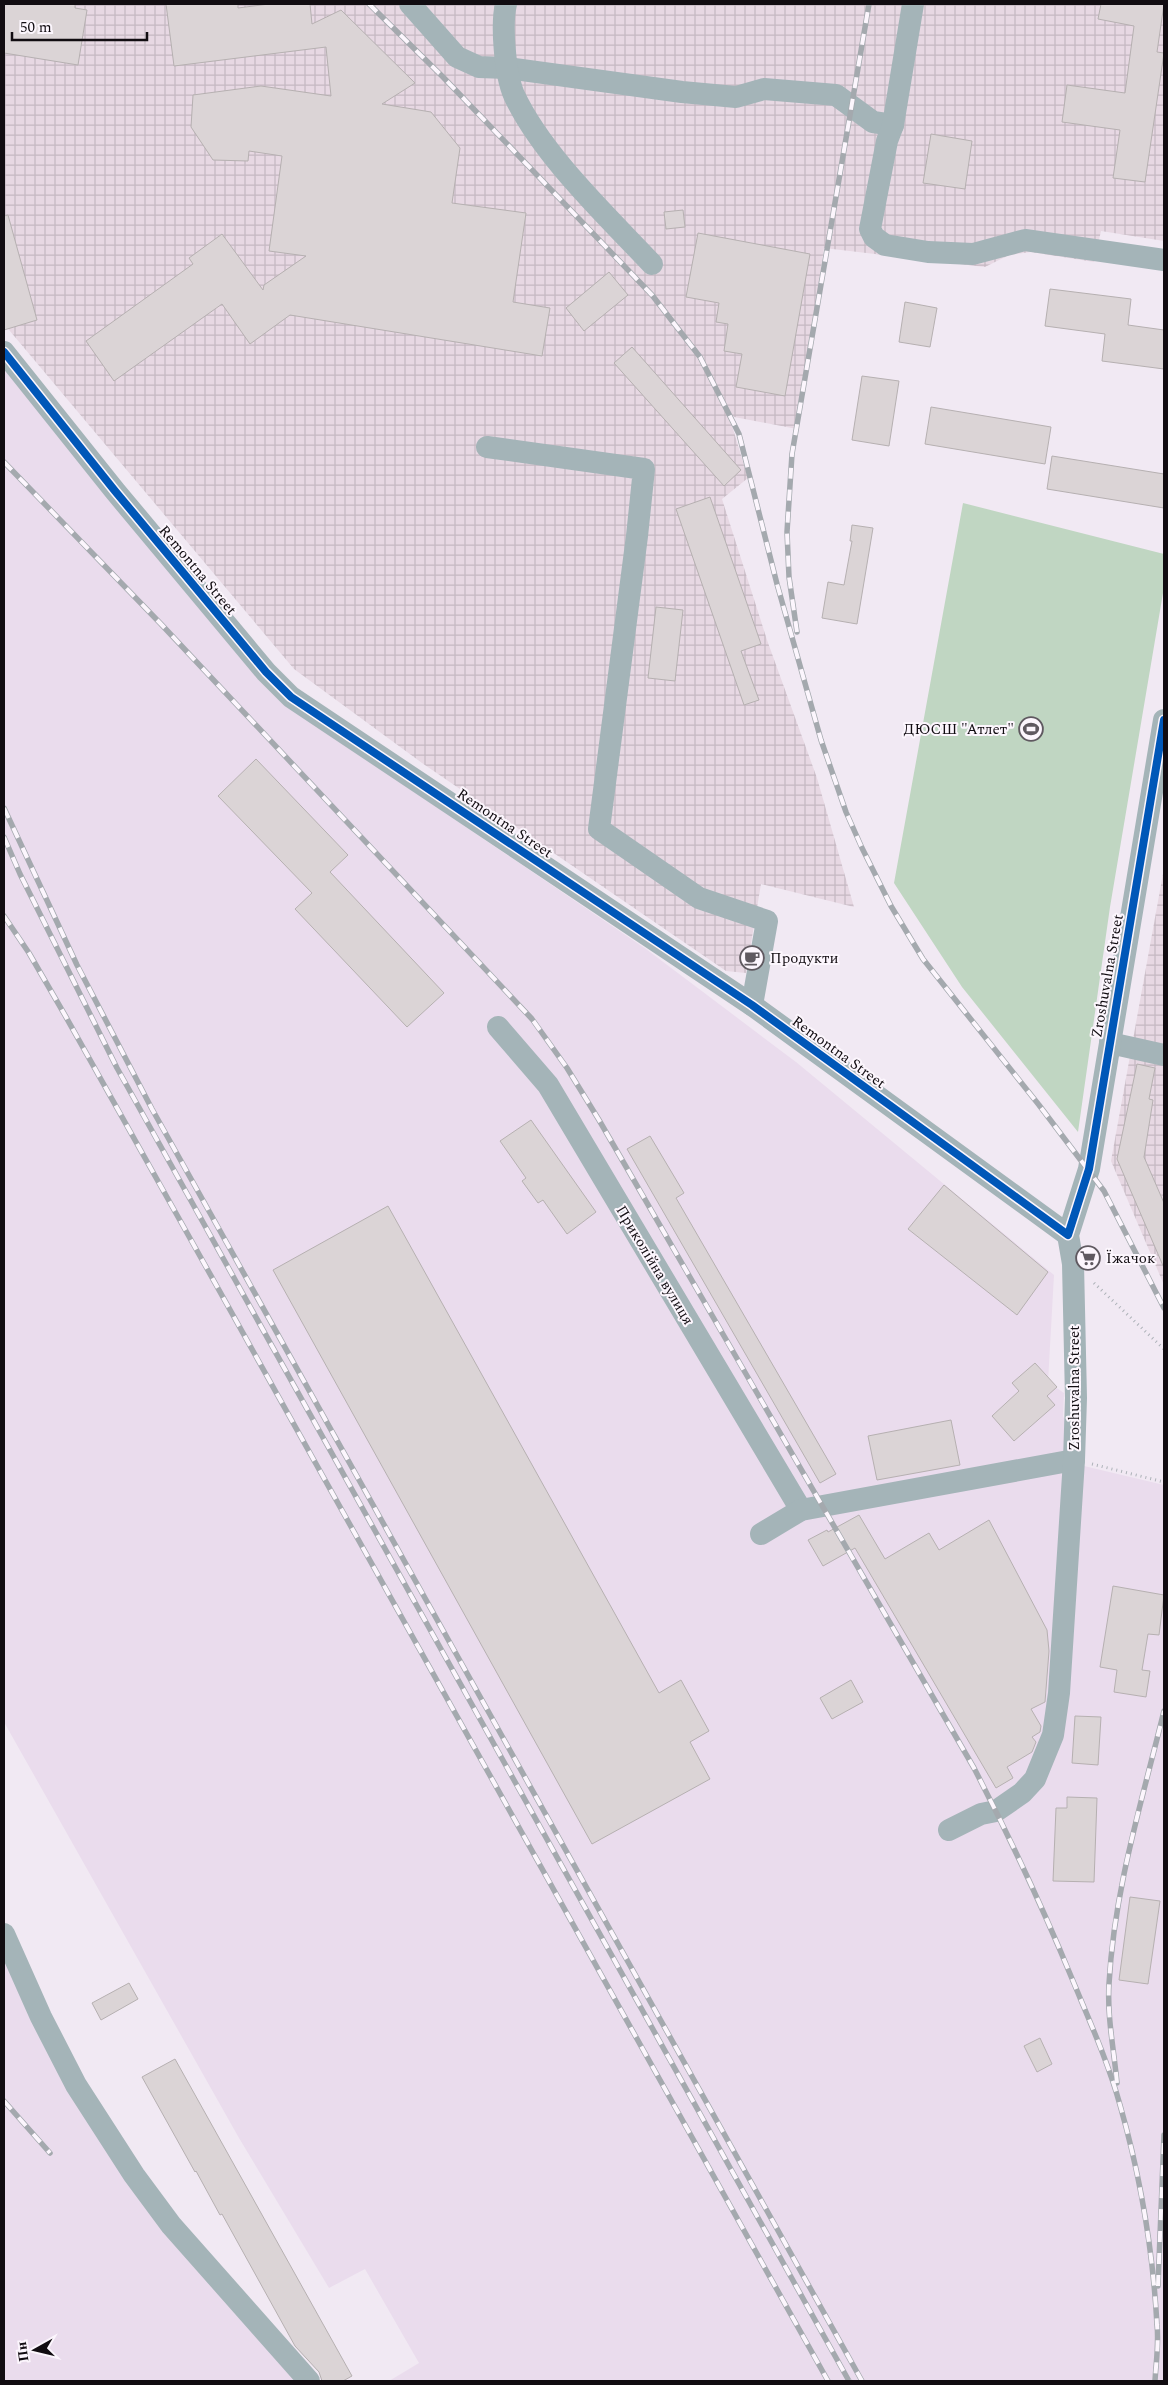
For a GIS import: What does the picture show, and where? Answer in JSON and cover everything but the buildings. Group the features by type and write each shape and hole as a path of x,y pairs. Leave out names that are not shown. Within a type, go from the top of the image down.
{"street":[{"path":"410,4 457,57 479,67 507,68 700,94 736,96 764,89 836,94 873,122 893,126"},
{"path":"506,4 504,13 507,68 513,93 533,128 586,194 652,264"},
{"path":"913,4 893,126 887,141 870,229 874,237 885,244 928,252 973,254 1025,240 1164,260"},
{"name":"Remontna Street","path":"4,352 121,499 266,672 291,698 752,1005 1068,1235"},
{"path":"487,447 644,470 638,536 599,829 699,898 768,921 752,1005"},
{"name":"Zroshuvalna Street","path":"948,1830 982,1814 996,1811 1022,1793 1035,1779 1052,1735 1059,1693 1074,1460 1076,1398 1073,1264 1068,1235 1089,1169 1164,720"},
{"name":"Приколійна вулиця","path":"498,1027 548,1085 801,1510"},
{"path":"1110,1043 1164,1055"},
{"path":"761,1534 801,1510 1074,1460"},
{"path":"4,1934 41,2017 76,2085 134,2175 172,2226 309,2381"}],"path":[{"path":"1073,1264 1164,1349"},
{"path":"1074,1460 1164,1482"}],"shaded area":[{"path":"4,4 1164,4 1164,241 1101,231 1094,262 1031,252 1009,255 985,267 824,248 797,429 729,416 748,478 722,499 767,640 817,778 854,907 761,884 746,973 726,971 422,763 294,669 4,324"},
{"path":"4,365 271,691 361,756 646,949 796,1062 1054,1275 1048,1382 1064,1393 1063,1416 1084,1466 1164,1485 1164,2381 389,2381 419,2363 365,2269 329,2288 239,2138 4,1722"},
{"path":"1164,868 1164,1285 1111,1161"},
{"path":"4,1958 43,2042 297,2381 4,2381"}],"green space":[{"name":"ДЮСШ \"Атлет\"","path":"963,503 1164,554 1164,587 1110,907 1078,1132 962,987 894,883"}],"railway":[{"path":"369,4 443,77 652,295 700,357 739,434 777,584 821,740 846,812 862,848 891,906 923,959 1039,1105 1104,1191 1164,1308"},
{"path":"797,632 789,577 787,532 792,454 869,4"},
{"path":"4,462 160,623 532,1019 567,1068 599,1120 974,1768 1050,1927 1110,2073 1134,2158 1149,2241 1155,2297 1158,2339 1155,2381"},
{"path":"4,808 77,965 152,1109 862,2381"},
{"path":"4,837 20,874 117,1068 849,2381"},
{"path":"4,916 29,953 66,1017 828,2381"},
{"path":"1117,2083 1109,2009 1112,1949 1130,1846 1164,1711"},
{"path":"4,2101 50,2153"},
{"path":"1158,2286 1164,2135"}],"cycle path":[{"path":"4,352 115,491 266,672 291,697 752,1005 1068,1235 1089,1169 1164,720"}],"place":[{"name":"ДЮСШ \"Атлет\"","path":"1031,729"},
{"name":"Продукти","path":"752,958"},
{"name":"Їжачок","path":"1088,1258"}]}
